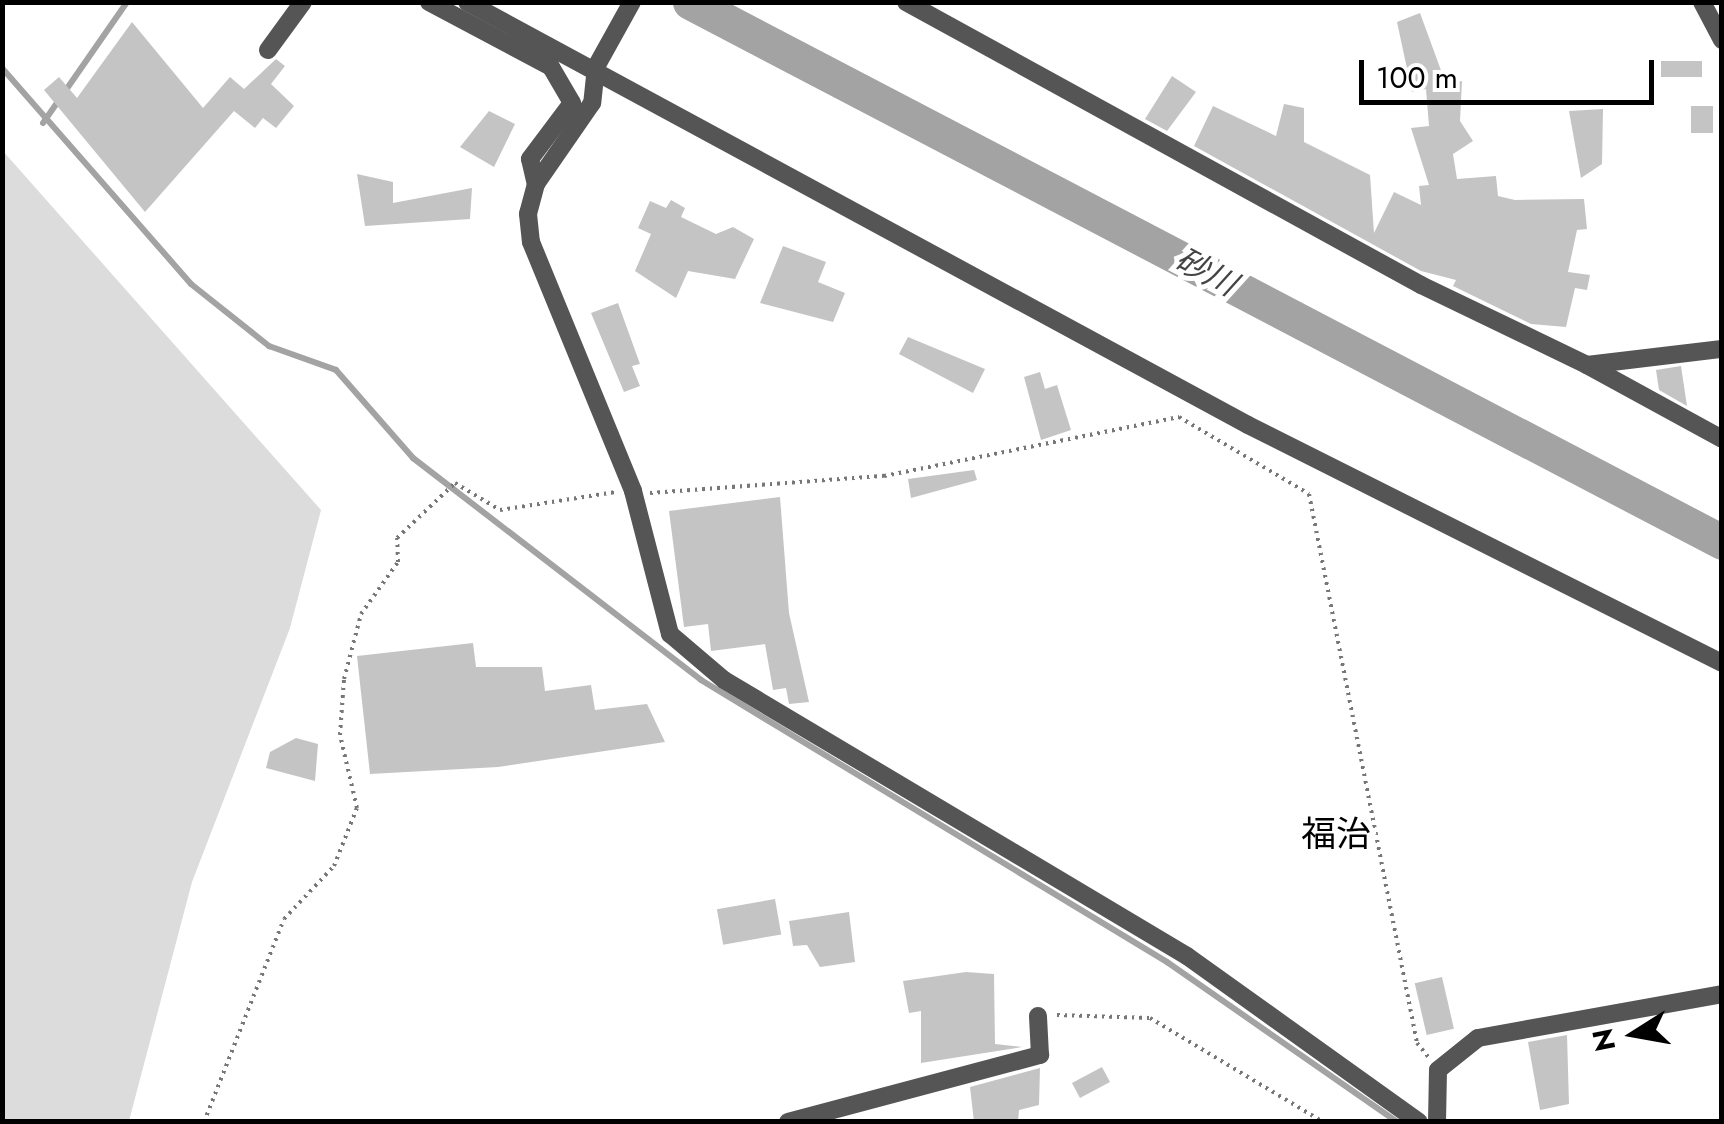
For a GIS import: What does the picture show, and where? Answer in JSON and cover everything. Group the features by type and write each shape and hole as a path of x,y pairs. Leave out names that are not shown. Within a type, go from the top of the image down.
{"street":[{"path":"268,50 303,2"},
{"path":"429,2 550,67 572,103 530,159 536,184 531,242 633,491 657,601 690,656 1187,956 1419,1122"},
{"path":"467,2 601,60 1248,425 1722,663"},
{"path":"536,184 577,133 601,60 632,2"},
{"path":"906,2 1404,277 1587,365 1722,439"},
{"path":"1702,2 1722,40"},
{"path":"1587,365 1722,348"},
{"path":"1437,1122 1438,1070 1478,1038 1722,994"},
{"path":"788,1122 1040,1055 1038,1016"}],"path":[{"path":"204,1122 284,919 334,866 357,808 340,734 356,626 392,580 397,538 452,486 500,510 633,491 759,492 884,476 1179,417 1309,494 1418,1043 1438,1070"},
{"path":"1038,1016 1150,1018 1323,1122"}],"shaded area":[{"path":"2,150 321,510 290,628 192,882 129,1121 3,1121"}],"building":[{"path":"1420,13 1446,84 1462,81 1460,121 1473,141 1453,154 1457,179 1496,176 1498,196 1515,200 1584,199 1587,229 1577,230 1568,272 1590,275 1587,290 1575,288 1566,327 1531,324 1453,286 1456,280 1421,271 1194,146 1213,106 1276,136 1284,104 1304,108 1304,142 1370,175 1374,233 1394,192 1421,205 1419,186 1429,185 1411,128 1429,126 1426,89 1412,92 1397,22"},
{"path":"132,22 203,108 230,77 244,89 276,59 285,66 271,84 294,106 276,128 263,118 255,128 234,111 145,212 44,90 59,77 77,98"},
{"path":"1661,61 1702,61 1702,77 1661,77"},
{"path":"1172,76 1196,92 1167,131 1145,119"},
{"path":"1691,106 1713,106 1713,133 1691,133"},
{"path":"1603,109 1602,164 1581,178 1569,111"},
{"path":"489,111 515,124 494,167 460,147"},
{"path":"357,174 393,182 393,203 472,188 470,219 365,226"},
{"path":"671,200 685,208 681,217 716,234 733,227 754,239 735,279 688,271 676,298 635,271 651,234 638,228 650,201 666,208"},
{"path":"783,246 826,262 818,282 845,293 833,322 760,303"},
{"path":"618,303 640,364 632,366 640,386 624,392 591,313"},
{"path":"908,337 985,369 973,393 899,354"},
{"path":"1681,366 1687,406 1659,390 1656,370"},
{"path":"1040,372 1045,389 1057,385 1071,430 1041,440 1024,377"},
{"path":"974,470 977,480 911,498 908,479"},
{"path":"780,497 789,613 809,702 789,704 786,688 773,690 765,644 711,651 708,624 684,627 669,511"},
{"path":"473,643 476,667 542,667 545,691 591,685 595,710 647,704 665,742 498,767 370,774 357,656"},
{"path":"296,738 318,744 315,781 266,768 270,752"},
{"path":"775,899 781,934 723,945 717,909"},
{"path":"849,912 855,962 820,967 807,945 793,946 789,921"},
{"path":"966,972 994,974 995,1044 1022,1047 921,1063 921,1011 909,1013 903,981"},
{"path":"1442,977 1454,1029 1427,1035 1415,983"},
{"path":"1567,1035 1569,1104 1540,1110 1528,1042"},
{"path":"1102,1067 1110,1082 1080,1098 1072,1083"},
{"path":"1040,1068 1039,1105 1019,1110 1018,1122 974,1122 970,1087"}],"waterway":[{"path":"43,123 127,2"},
{"name":"砂川","path":"690,2 1722,542"},
{"path":"2,68 191,284 269,346 336,370 413,458 701,680 1167,962 1397,1122"}],"district":[{"name":"福治","path":"1336,834"}]}
